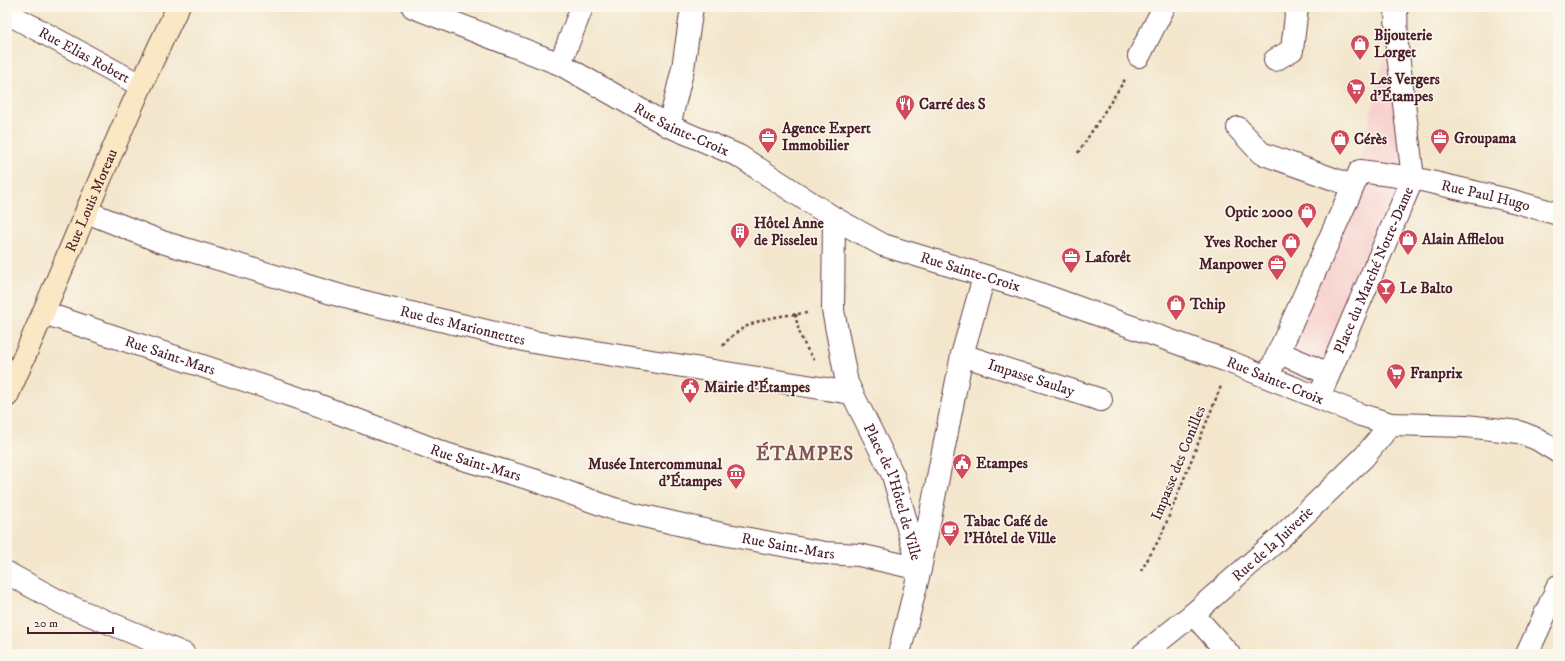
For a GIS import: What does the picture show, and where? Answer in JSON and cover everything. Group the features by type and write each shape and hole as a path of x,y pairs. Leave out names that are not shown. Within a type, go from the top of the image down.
{"main road":[{"name":"Rue Louis Moreau","path":"7,396 44,313 140,85 178,7"}],"street":[{"name":"Rue Sainte-Croix","path":"413,7 560,64 669,126 738,156 834,218 883,245 984,277 1018,286 1268,376 1362,415 1391,424 1466,426 1519,432 1537,439 1558,452"},
{"path":"560,64 582,7"},
{"path":"669,126 682,68 692,7"},
{"path":"1139,56 1164,7"},
{"path":"1275,60 1292,50 1297,7"},
{"path":"1396,7 1396,46 1413,178"},
{"name":"Rue Elias Robert","path":"7,13 140,85"},
{"path":"1238,128 1261,153 1353,186"},
{"name":"Place du Marché Notre-Dame","path":"1268,376 1280,353 1360,171 1413,178 1382,246 1319,397"},
{"name":"Rue Paul Hugo","path":"1413,178 1513,201 1558,214"},
{"name":"Rue des Marionnettes","path":"87,212 162,242 348,298 533,342 844,392"},
{"name":"Place de l'Hôtel de Ville","path":"834,218 833,310 847,383 844,392 894,475 920,569"},
{"name":"Place de l'Hôtel de Ville","path":"920,569 962,355 984,277"},
{"name":"Rue Saint-Mars","path":"44,313 310,402 446,454 534,480 614,509 717,533 825,553 859,555 920,569"},
{"name":"Place du Marché Notre-Dame","path":"1280,353 1329,374"},
{"name":"Impasse Saulay","path":"962,355 1101,400"},
{"name":"Rue de la Juiverie","path":"1144,654 1193,614 1280,538 1364,457 1391,424"},
{"path":"899,654 920,569"},
{"path":"7,572 64,604 184,654"},
{"path":"1527,654 1558,586"},
{"path":"1193,614 1229,654"}],"path":[{"path":"1078,153 1139,56"},
{"path":"711,371 717,354 728,339 743,328 761,319 833,310"},
{"path":"796,314 797,328 805,347 844,392"},
{"name":"Impasse des Conilles","path":"1141,570 1161,536 1230,362"}],"shaded area":[{"path":"1389,39 1416,186 1327,391 1264,367 1359,164"}],"place":[{"name":"Bijouterie Lorget","path":"1360,61"},
{"name":"Les Vergers d'Étampes","path":"1356,105"},
{"name":"Carré des S","path":"905,121"},
{"name":"Agence Expert Immobilier","path":"768,154"},
{"name":"Groupama","path":"1440,155"},
{"name":"Cérès","path":"1340,156"},
{"name":"Optic 2000","path":"1307,229"},
{"name":"Hôtel Anne de Pisseleu","path":"740,249"},
{"name":"Alain Afflelou","path":"1408,256"},
{"name":"Yves Rocher","path":"1291,259"},
{"name":"Laforêt","path":"1071,274"},
{"name":"Manpower","path":"1277,281"},
{"name":"Le Balto","path":"1386,305"},
{"name":"Tchip","path":"1176,321"},
{"name":"Franprix","path":"1396,390"},
{"name":"Mairie d'Étampes","path":"690,404"},
{"name":"Etampes","path":"962,480"},
{"name":"Musée Intercommunal d'Étampes","path":"736,490"},
{"name":"Tabac Café de l'Hôtel de Ville","path":"950,547"}],"district":[{"name":"ÉTAMPES","path":"805,453"}]}
